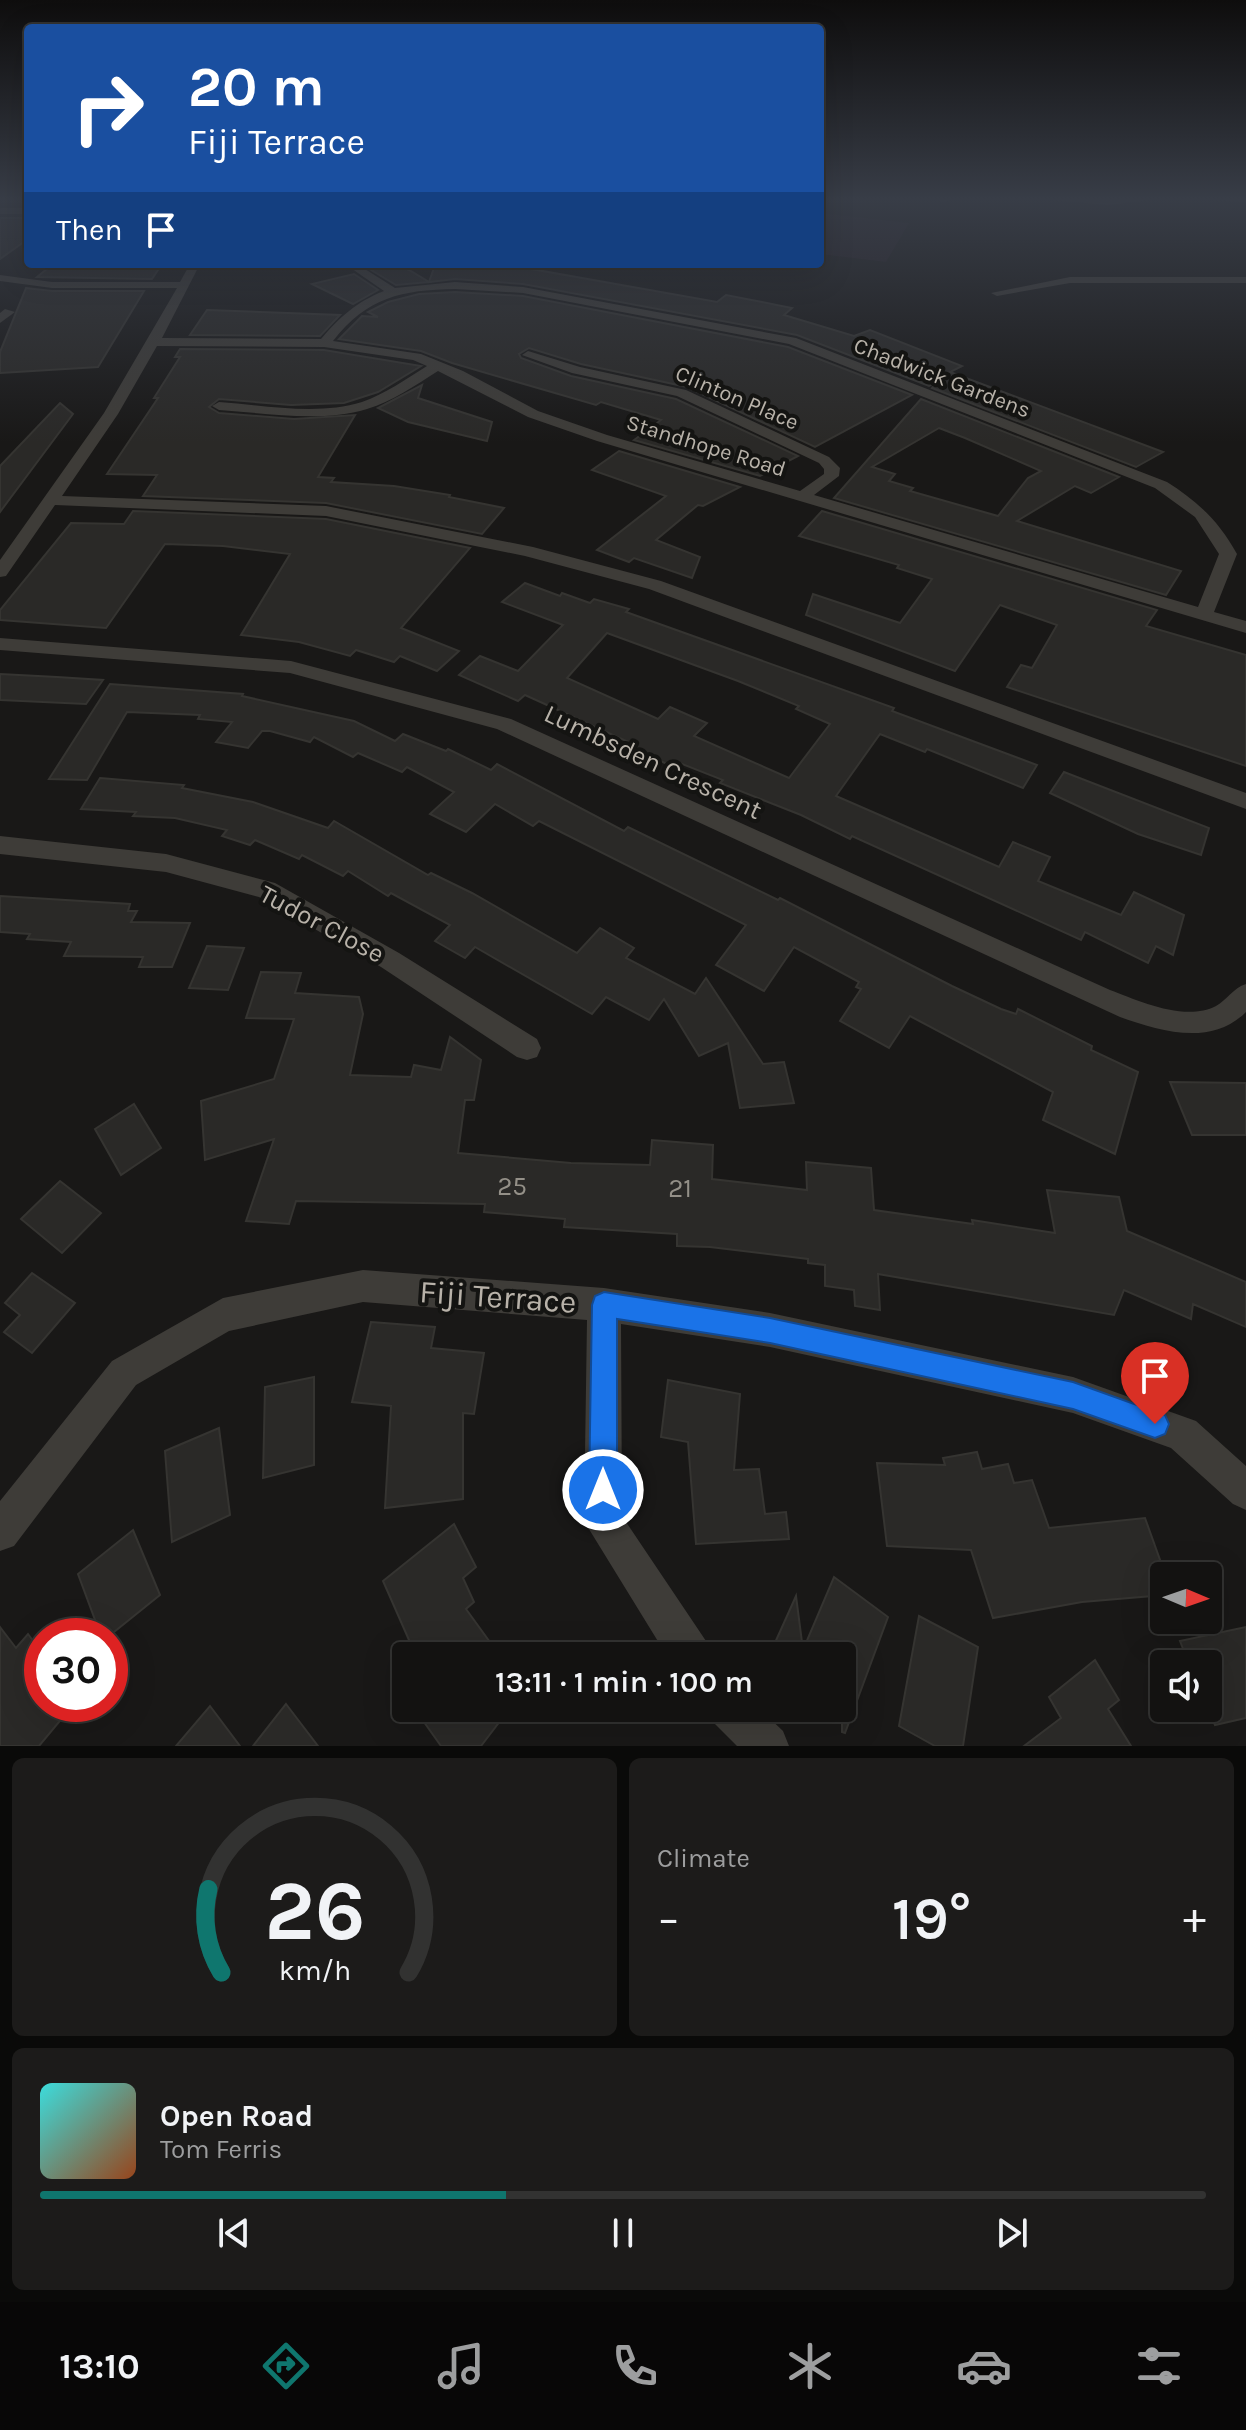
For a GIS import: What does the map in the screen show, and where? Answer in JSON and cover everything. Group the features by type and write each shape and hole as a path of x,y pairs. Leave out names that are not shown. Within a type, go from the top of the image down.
{"street":[{"path":"4,278 52,285 183,285"},
{"path":"0,572 83,455 153,342 187,278"},
{"path":"372,278 393,292"},
{"path":"997,293 1087,278"},
{"path":"1128,278 1246,280"},
{"name":"Chadwick Gardens","path":"324,343 349,314 393,292 441,286 523,290 780,338 1146,479 1192,505 1215,527 1228,554 1204,614"},
{"name":"Standhope Road","path":"153,342 324,343 402,355 438,365 533,414 800,498 1246,627"},
{"name":"Clinton Place","path":"528,355 577,370 681,393 824,460 832,468 831,476 800,498"},
{"path":"219,406 334,411 360,407 382,399 438,365"},
{"path":"50,500 326,511 527,551 655,585 1246,801"},
{"name":"Lumbsden Crescent","path":"0,644 291,667 413,698 504,724 1101,998 1145,1015 1191,1022 1223,1015 1246,995"},
{"name":"Tudor Close","path":"0,845 166,863 266,890 390,960 527,1048"},
{"name":"Fiji Terrace","path":"0,1532 124,1373 223,1315 363,1286 604,1305 770,1330 1073,1395 1183,1434 1246,1491"},
{"path":"604,1305 603,1521 682,1642"},
{"path":"743,1722 768,1746"}],"building":[{"path":"335,278 361,278 378,290 353,304 312,284"},
{"path":"385,278 423,278 429,282 396,285"},
{"path":"430,278 585,278 717,302 726,295 792,308 784,315 854,336 870,330 962,366 950,372 1163,452 1136,467 932,388 937,382 929,386 797,335 523,284 455,279 429,282"},
{"path":"26,288 144,291 98,367 0,373 0,352"},
{"path":"455,292 523,296 788,347 912,395 815,447 687,387 581,364 529,348 519,354 521,358 571,376 676,399 798,456 760,476 634,440 661,420 601,402 596,405 421,351 339,339 362,316 378,317 368,312 388,302 419,294"},
{"path":"207,310 340,315 320,336 190,335"},
{"path":"180,349 324,350 421,366 378,392 344,403 291,405 219,399 209,407 219,413 294,419 355,415 318,477 334,478 331,482 394,486 450,495 504,508 482,534 326,503 143,496 157,475 107,474 158,398 154,398 180,357 175,357"},
{"path":"422,385 418,398 492,422 487,441 408,422 378,408"},
{"path":"921,399 1119,477 1091,493 1075,486 1017,521 1181,571 1166,595 834,498","holes":["939,428 1041,471 1028,478 998,516 910,491 913,488 889,481 895,474 872,467"]},
{"path":"60,403 73,414 0,512 0,466"},
{"path":"619,451 740,487 703,506 698,505 656,540 700,557 692,578 634,558 629,562 597,550 666,496 592,470"},
{"path":"133,511 326,519 470,548 401,628 459,651 437,671 400,656 394,662 356,650 350,656 299,642 241,635 290,554 223,546 165,544 106,628 0,620 0,610 71,523 124,524"},
{"path":"822,511 1157,610 1146,626 1246,655 1246,766 1007,687 1021,665 1032,668 1057,625 1000,605 955,671 806,615 813,594 900,623 932,579 897,568 899,565 799,536"},
{"path":"525,583 560,596 562,593 590,603 594,599 629,609 626,612 894,708 892,711 1037,765 1023,788 927,749 925,752 880,734 836,796 999,867 1013,842 1050,857 1038,881 1121,915 1134,892 1184,915 1173,955 1156,946 1148,963 1085,932 1081,940 852,836 850,839 801,815 720,783 723,780 672,760 667,764 630,747 633,744 525,695 518,701 459,675 480,656 518,671 563,625 502,602","holes":["607,633 799,706 796,709 830,724 789,778 694,736 707,723 670,707 658,719 567,678"]},
{"path":"0,674 103,680 86,704 0,700"},
{"path":"110,684 243,694 354,721 395,741 403,734 446,751 448,749 491,770 497,764 624,831 628,827 778,900 780,898 1001,1009 1016,1014 1018,1009 1138,1072 1115,1154 1043,1120 1053,1092 910,1016 889,1048 840,1021 861,989 856,987 859,982 794,947 764,991 716,965 746,925 539,821 533,826 495,804 466,832 430,814 454,792 407,767 402,772 358,753 353,757 314,737 310,742 270,731 262,731 248,748 216,742 232,722 198,719 200,715 127,712 87,780 49,779"},
{"path":"1064,772 1209,828 1201,855 1138,834 1050,793"},
{"path":"100,778 184,785 182,788 253,802 328,828 334,821 428,875 431,873 472,893 577,953 600,928 634,948 626,958 695,994 706,978 763,1064 784,1062 794,1103 740,1108 728,1043 699,1056 664,999 649,1020 606,997 592,1014 475,947 465,958 435,941 450,925 391,893 388,896 348,871 343,876 302,855 299,859 255,840 250,845 222,836 227,830 175,818 133,816 136,812 81,809"},
{"path":"0,896 130,904 128,911 137,911 131,922 190,923 172,967 139,967 143,957 64,956 71,942 27,939 30,934 0,932"},
{"path":"207,946 244,948 228,990 189,988"},
{"path":"261,972 301,973 295,993 359,997 363,1014 350,1075 411,1077 414,1065 441,1070 450,1037 481,1060 474,1100 465,1100 458,1153 571,1163 650,1165 652,1140 713,1145 712,1179 807,1190 806,1162 871,1168 874,1210 973,1224 972,1220 1055,1233 1047,1190 1119,1197 1127,1231 1246,1282 1246,1327 1193,1304 1191,1319 1124,1290 1114,1315 878,1274 880,1310 855,1306 854,1290 825,1286 825,1265 808,1263 808,1259 677,1246 677,1234 564,1227 565,1219 484,1212 485,1204 296,1201 289,1224 246,1221 274,1139 205,1160 201,1101 274,1079 294,1019 246,1018"},
{"path":"1170,1082 1246,1083 1246,1135 1192,1135"},
{"path":"134,1104 161,1148 121,1175 95,1129"},
{"path":"60,1181 101,1213 62,1253 21,1219"},
{"path":"32,1273 75,1303 32,1353 4,1332 20,1315 5,1303"},
{"path":"371,1322 435,1327 431,1348 484,1353 474,1414 463,1413 463,1499 385,1508 391,1406 352,1402"},
{"path":"314,1377 314,1465 263,1478 265,1387"},
{"path":"668,1380 740,1394 734,1470 759,1469 765,1514 786,1512 789,1539 696,1544 688,1442 661,1437"},
{"path":"219,1428 230,1515 172,1542 165,1451"},
{"path":"977,1452 982,1469 1008,1464 1014,1483 1032,1480 1049,1528 1145,1518 1161,1562 1150,1562 1150,1596 1082,1602 993,1618 971,1550 887,1546 877,1463 945,1465 943,1458"},
{"path":"454,1524 476,1567 463,1578 474,1602 466,1609 490,1642 410,1642 383,1581"},
{"path":"133,1530 160,1595 128,1621 128,1618 94,1618 78,1574"},
{"path":"834,1577 888,1617 856,1703 856,1642 806,1642"},
{"path":"796,1596 802,1642 775,1642"},
{"path":"919,1616 978,1647 963,1746 935,1746 899,1726"},
{"path":"0,1627 16,1648 24,1639 24,1722 59,1722 39,1746 0,1746"},
{"path":"1246,1627 1246,1718 1215,1725 1214,1722 1222,1722 1222,1650 1184,1650 1180,1641"},
{"path":"1095,1660 1119,1700 1108,1709 1131,1746 1024,1746 1061,1718 1049,1697"},
{"path":"286,1704 318,1746 253,1746"},
{"path":"210,1706 240,1746 176,1746"},
{"path":"424,1722 499,1722 481,1746 441,1746"},
{"path":"842,1722 849,1722 845,1733 842,1732"}],"route":[{"path":"603,1490 604,1305 770,1330 1073,1395 1155,1424"}]}
